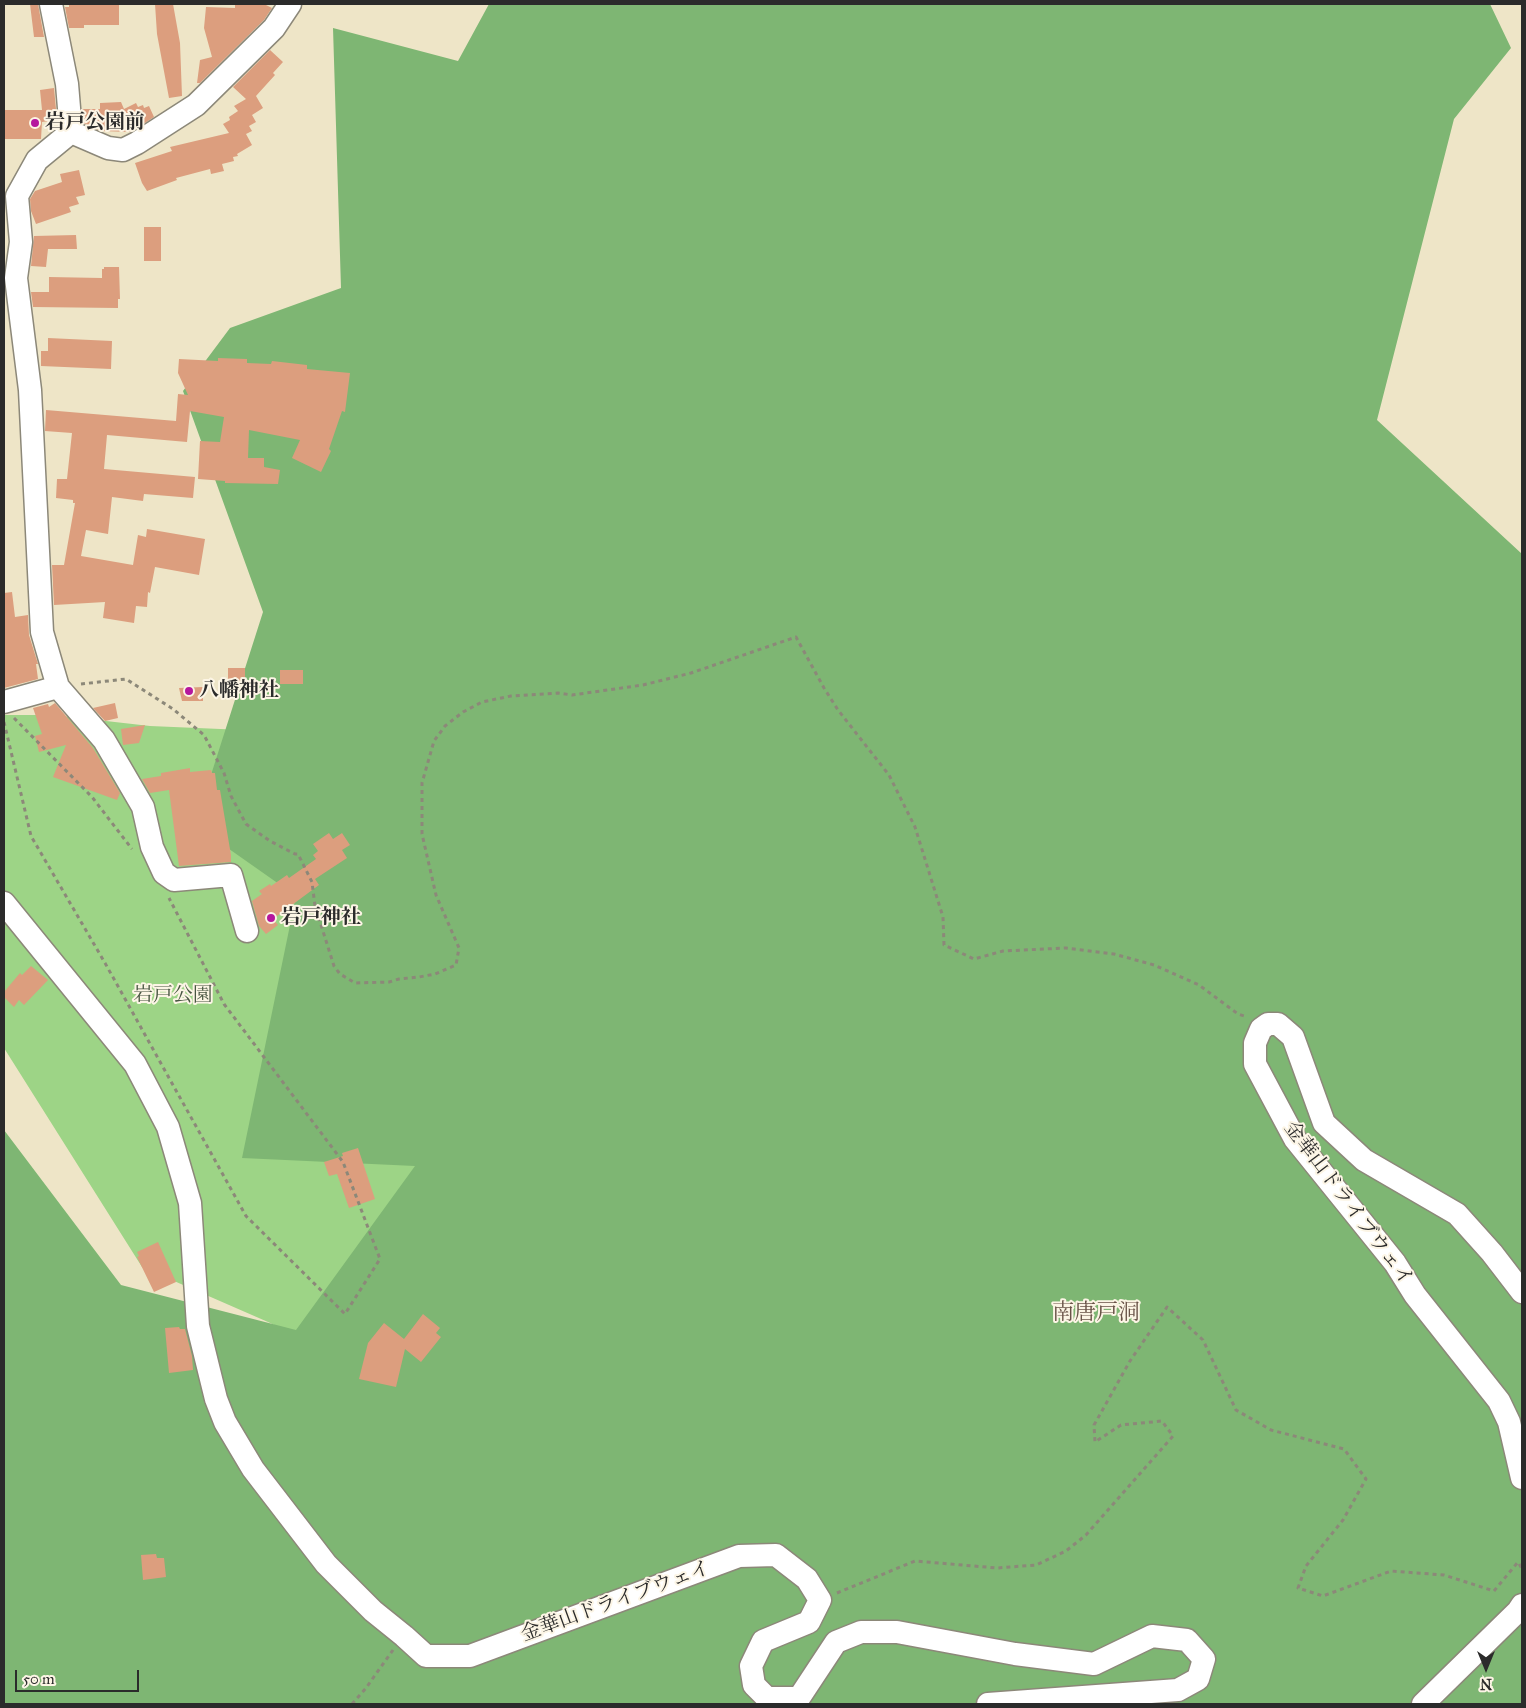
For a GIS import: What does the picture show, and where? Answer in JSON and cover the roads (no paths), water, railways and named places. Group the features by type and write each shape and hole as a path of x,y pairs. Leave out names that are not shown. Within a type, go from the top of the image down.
{"street":[{"path":"51,4 67,84 71,132"},
{"path":"71,132 108,148 122,150 137,143 196,105 274,28 290,4"},
{"path":"71,132 37,160 10,197 21,242 16,278 30,390 42,632 58,687 104,740 143,806 152,847 164,874 174,880 231,875 247,931"},
{"path":"7,708 58,687"},
{"name":"金華山ドライブウェイ","path":"4,902 135,1064 168,1127 190,1203 198,1326 216,1399 225,1422 253,1468 326,1564 373,1611 426,1656 470,1656 739,1556 776,1555 807,1579 820,1600 809,1622 764,1640 751,1666 754,1685 767,1698 799,1698 836,1642 861,1632 897,1632 1015,1654 1094,1664 1152,1636 1187,1640 1204,1660 1198,1679 1178,1690 988,1704"},
{"name":"金華山ドライブウェイ","path":"1522,1292 1492,1253 1457,1214 1364,1160 1324,1123 1293,1037 1278,1024 1267,1025 1261,1029 1255,1043 1255,1064 1295,1139 1395,1263 1415,1295 1499,1401 1509,1422 1522,1478"},
{"path":"1423,1704 1518,1612 1522,1605"}],"place":[{"name":"岩戸公園前","path":"35,123"},
{"name":"八幡神社","path":"189,691"},
{"name":"岩戸神社","path":"271,918"}],"district":[{"name":"南唐戸洞","path":"1096,1314"}],"park label":[{"name":"岩戸公園","path":"173,996"}]}
